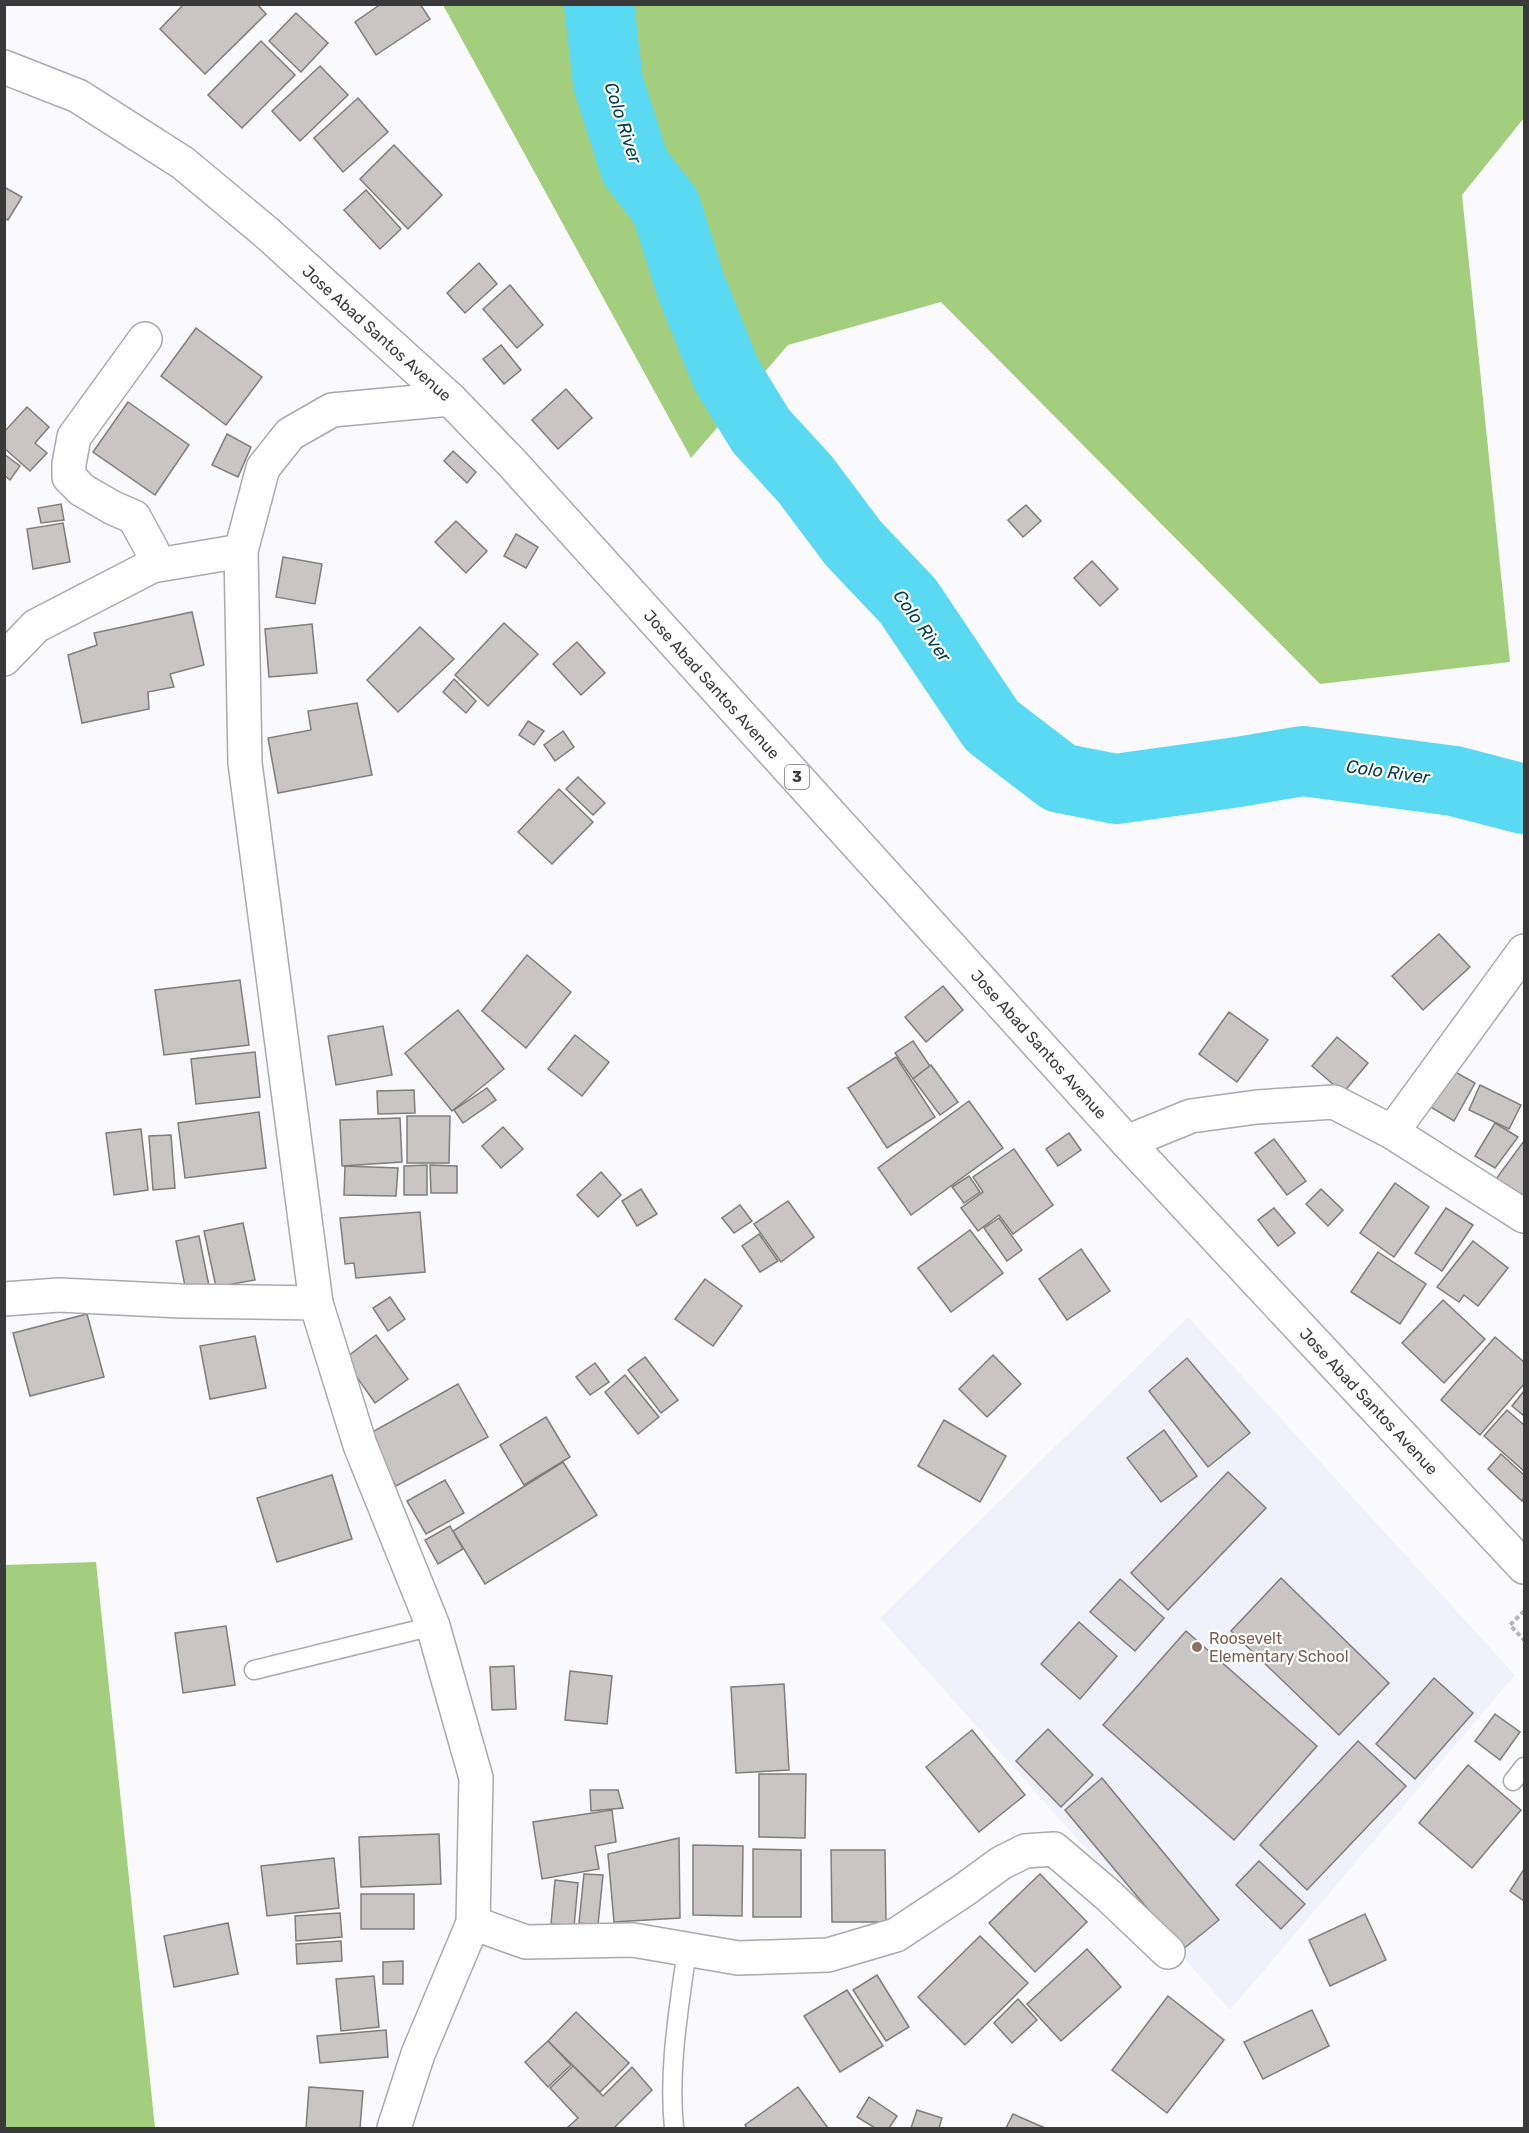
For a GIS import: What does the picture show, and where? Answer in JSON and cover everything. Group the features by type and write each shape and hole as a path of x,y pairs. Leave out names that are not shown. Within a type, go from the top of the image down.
{"main road":[{"name":"Jose Abad Santos Avenue","path":"4,67 78,96 183,164 267,232 450,399 512,463 1127,1142 1524,1567"},
{"path":"145,339 74,437 69,477 82,490 134,517 153,549 152,566"},
{"path":"394,2128 418,2054 473,1923 476,1778 433,1626 360,1445 316,1303 245,764 241,551 263,468 290,434 332,410 450,399"},
{"path":"4,659 36,626 152,566 241,551"},
{"path":"1392,1132 1524,951"},
{"path":"1127,1142 1191,1116 1257,1107 1334,1102 1392,1132 1524,1216"},
{"path":"4,1299 59,1295 181,1301 316,1303"},
{"path":"473,1923 526,1942 633,1940 738,1958 828,1956 896,1935 1000,1863 1025,1851 1054,1849 1108,1895 1168,1952"}],"lane":[{"path":"254,1670 433,1626"},
{"path":"674,2128 671,2096 674,2044 687,1949"}],"path":[{"path":"1524,1611 1510,1625 1524,1640"}],"shaded area":[{"name":"Roosevelt Elementary School","path":"1188,1317 1515,1675 1230,2010 880,1618"}],"green space":[{"path":"443,5 1524,5 1524,118 1462,195 1510,662 1320,684 941,302 788,345 691,458"},
{"path":"96,1562 155,2128 5,2128 5,1565"}],"building":[{"path":"184,4 257,4 266,14 205,74 160,29"},
{"path":"381,4 420,4 430,19 376,55 355,22"},
{"path":"296,13 328,43 301,72 269,41"},
{"path":"261,41 295,75 242,128 208,95"},
{"path":"320,66 348,95 300,141 272,111"},
{"path":"358,98 388,132 343,172 314,138"},
{"path":"394,145 442,195 408,229 360,179"},
{"path":"4,187 22,197 8,220 4,218"},
{"path":"366,190 401,229 380,249 344,210"},
{"path":"479,263 497,284 465,313 447,293"},
{"path":"510,285 543,325 517,348 483,309"},
{"path":"196,328 262,377 226,425 161,376"},
{"path":"501,345 521,370 504,384 483,359"},
{"path":"566,389 592,418 558,449 532,420"},
{"path":"128,402 189,445 155,495 93,452"},
{"path":"27,407 49,427 35,443 47,453 30,471 4,448 4,432"},
{"path":"227,434 251,447 238,477 212,465"},
{"path":"453,451 476,472 467,483 444,461"},
{"path":"4,454 20,466 10,480 4,475"},
{"path":"61,504 64,520 41,523 38,508"},
{"path":"1026,505 1041,521 1023,537 1008,520"},
{"path":"456,521 487,551 466,573 435,542"},
{"path":"63,523 70,562 33,569 27,529"},
{"path":"516,534 538,547 526,568 504,556"},
{"path":"283,557 322,564 315,604 276,597"},
{"path":"1092,561 1118,589 1100,606 1074,578"},
{"path":"192,612 204,665 170,674 174,687 148,692 149,709 82,723 68,655 97,645 94,633"},
{"path":"504,623 538,654 488,706 455,675"},
{"path":"312,624 317,673 269,677 265,629"},
{"path":"420,627 454,659 398,712 367,680"},
{"path":"577,642 605,673 581,695 553,664"},
{"path":"454,679 476,701 466,713 443,692"},
{"path":"357,703 372,775 278,793 268,738 311,730 308,711"},
{"path":"528,721 544,731 534,745 519,735"},
{"path":"563,731 574,747 555,761 544,745"},
{"path":"578,777 605,803 593,815 566,789"},
{"path":"559,789 593,822 552,864 518,832"},
{"path":"1439,934 1470,967 1423,1010 1392,976"},
{"path":"527,955 571,992 526,1048 482,1011"},
{"path":"240,980 249,1045 164,1055 155,990"},
{"path":"943,986 963,1010 926,1042 905,1017"},
{"path":"458,1010 504,1069 452,1111 405,1053"},
{"path":"1229,1012 1268,1040 1237,1082 1199,1054"},
{"path":"383,1026 392,1075 336,1085 328,1036"},
{"path":"575,1035 609,1062 582,1096 548,1069"},
{"path":"1337,1037 1368,1063 1343,1093 1312,1066"},
{"path":"913,1041 930,1066 913,1079 895,1053"},
{"path":"255,1052 260,1097 196,1104 191,1059"},
{"path":"896,1057 935,1117 887,1148 848,1088"},
{"path":"931,1065 958,1102 940,1115 913,1079"},
{"path":"1450,1069 1475,1083 1454,1121 1429,1106"},
{"path":"1480,1085 1521,1105 1509,1129 1469,1110"},
{"path":"487,1088 496,1100 463,1123 454,1110"},
{"path":"414,1090 415,1113 378,1114 377,1091"},
{"path":"969,1101 1003,1148 911,1215 878,1168"},
{"path":"259,1112 266,1168 185,1178 178,1123"},
{"path":"407,1116 450,1116 449,1163 407,1163"},
{"path":"400,1118 402,1162 342,1166 340,1120"},
{"path":"1495,1123 1518,1137 1495,1168 1475,1156"},
{"path":"503,1127 523,1149 501,1168 482,1146"},
{"path":"141,1129 148,1190 114,1195 106,1133"},
{"path":"1069,1133 1081,1150 1058,1166 1046,1149"},
{"path":"171,1135 175,1188 153,1190 149,1136"},
{"path":"1274,1139 1306,1181 1287,1195 1255,1153"},
{"path":"1524,1141 1524,1206 1493,1183"},
{"path":"1014,1149 1053,1205 1013,1234 999,1215 978,1231 961,1208 983,1192 973,1177"},
{"path":"427,1165 427,1195 404,1195 404,1166"},
{"path":"430,1165 457,1166 457,1193 431,1193"},
{"path":"345,1166 398,1168 396,1196 344,1195"},
{"path":"601,1172 621,1195 598,1217 577,1195"},
{"path":"969,1176 980,1192 964,1203 952,1187"},
{"path":"1395,1183 1429,1207 1394,1257 1360,1233"},
{"path":"641,1189 657,1214 637,1226 622,1201"},
{"path":"1321,1189 1343,1210 1328,1226 1306,1204"},
{"path":"788,1201 814,1237 781,1262 754,1224"},
{"path":"740,1205 752,1221 734,1233 722,1218"},
{"path":"1274,1208 1295,1233 1278,1246 1258,1220"},
{"path":"1446,1208 1473,1225 1442,1271 1415,1253"},
{"path":"420,1212 425,1272 356,1278 354,1263 345,1264 340,1218"},
{"path":"999,1218 1022,1250 1007,1261 984,1228"},
{"path":"243,1223 255,1280 216,1287 204,1231"},
{"path":"970,1230 1003,1273 951,1312 918,1268"},
{"path":"759,1234 778,1261 760,1272 742,1246"},
{"path":"199,1236 210,1291 187,1296 176,1241"},
{"path":"1473,1241 1508,1268 1478,1306 1464,1295 1459,1302 1437,1287"},
{"path":"1081,1249 1110,1291 1067,1320 1039,1279"},
{"path":"1378,1252 1426,1284 1400,1324 1351,1292"},
{"path":"705,1279 742,1306 713,1346 675,1319"},
{"path":"390,1297 405,1319 388,1331 373,1308"},
{"path":"1443,1300 1485,1339 1444,1383 1402,1343"},
{"path":"87,1314 104,1377 30,1396 13,1333"},
{"path":"376,1335 408,1379 375,1403 344,1359"},
{"path":"255,1336 266,1388 210,1399 200,1346"},
{"path":"1495,1337 1524,1362 1524,1384 1480,1435 1441,1400"},
{"path":"993,1355 1021,1384 987,1417 959,1389"},
{"path":"645,1357 678,1400 661,1413 628,1370"},
{"path":"1187,1358 1250,1433 1208,1467 1149,1391"},
{"path":"595,1363 609,1382 590,1395 576,1377"},
{"path":"625,1375 659,1417 638,1434 605,1392"},
{"path":"458,1384 488,1437 396,1486 367,1435"},
{"path":"1524,1391 1524,1416 1512,1406"},
{"path":"1507,1410 1524,1425 1524,1471 1484,1436"},
{"path":"546,1417 570,1457 524,1485 500,1445"},
{"path":"944,1420 1006,1456 980,1502 918,1466"},
{"path":"1164,1430 1197,1476 1161,1502 1127,1458"},
{"path":"1501,1454 1524,1475 1522,1501 1488,1469"},
{"path":"563,1462 597,1515 485,1584 453,1531"},
{"path":"1228,1472 1266,1508 1168,1610 1131,1573"},
{"path":"332,1475 352,1539 277,1562 257,1498"},
{"path":"445,1480 464,1513 426,1534 407,1501"},
{"path":"450,1526 463,1549 438,1564 425,1540"},
{"path":"1281,1578 1389,1683 1339,1735 1231,1631"},
{"path":"1120,1579 1164,1618 1135,1651 1090,1612"},
{"path":"1079,1622 1117,1656 1080,1699 1041,1664"},
{"path":"226,1626 235,1685 183,1693 175,1633"},
{"path":"1186,1631 1317,1746 1234,1840 1103,1725"},
{"path":"514,1666 516,1709 492,1710 490,1667"},
{"path":"570,1671 612,1676 607,1724 565,1720"},
{"path":"1434,1678 1473,1713 1415,1779 1376,1744"},
{"path":"784,1684 789,1770 736,1773 731,1687"},
{"path":"1495,1714 1520,1732 1500,1760 1475,1741"},
{"path":"1048,1729 1093,1775 1061,1807 1016,1761"},
{"path":"972,1730 1025,1795 979,1832 926,1767"},
{"path":"1358,1741 1406,1786 1307,1890 1260,1845"},
{"path":"1468,1765 1521,1810 1472,1868 1419,1823"},
{"path":"759,1774 806,1774 805,1838 759,1837"},
{"path":"1102,1778 1219,1920 1182,1950 1065,1810"},
{"path":"590,1790 618,1790 623,1808 591,1811"},
{"path":"612,1810 616,1842 595,1846 599,1869 542,1879 533,1822"},
{"path":"439,1834 441,1884 361,1887 359,1837"},
{"path":"679,1838 680,1918 614,1922 608,1854"},
{"path":"693,1845 743,1846 742,1916 693,1915"},
{"path":"753,1849 801,1850 801,1917 753,1917"},
{"path":"831,1850 885,1850 886,1922 832,1922"},
{"path":"334,1858 339,1908 267,1916 261,1866"},
{"path":"1259,1861 1305,1904 1281,1929 1236,1885"},
{"path":"1524,1869 1524,1901 1510,1891"},
{"path":"584,1874 603,1875 598,1925 579,1923"},
{"path":"1040,1874 1087,1922 1035,1972 989,1923"},
{"path":"555,1880 578,1883 574,1927 551,1924"},
{"path":"361,1894 414,1894 414,1929 361,1929"},
{"path":"340,1913 342,1937 296,1941 295,1916"},
{"path":"1365,1914 1386,1960 1330,1986 1309,1940"},
{"path":"228,1923 238,1974 174,1987 164,1936"},
{"path":"980,1936 1028,1983 965,2045 918,1997"},
{"path":"341,1941 342,1961 297,1964 296,1944"},
{"path":"1087,1949 1121,1987 1061,2041 1027,2004"},
{"path":"403,1961 403,1984 383,1984 383,1962"},
{"path":"877,1975 909,2027 886,2041 853,1990"},
{"path":"374,1976 379,2027 341,2031 336,1979"},
{"path":"847,1990 883,2046 840,2072 804,2016"},
{"path":"1168,1996 1224,2040 1167,2113 1112,2070"},
{"path":"1018,1999 1037,2020 1012,2043 994,2023"},
{"path":"1312,2010 1329,2046 1263,2079 1244,2042"},
{"path":"576,2012 629,2063 600,2092 548,2041"},
{"path":"386,2030 388,2057 320,2063 317,2036"},
{"path":"548,2041 571,2065 548,2087 525,2062"},
{"path":"573,2066 603,2096 632,2067 652,2090 614,2128 567,2128 578,2118 550,2088"},
{"path":"309,2087 363,2091 360,2128 306,2128"},
{"path":"798,2087 828,2128 747,2128 745,2125"},
{"path":"869,2097 897,2116 889,2128 875,2128 857,2117"},
{"path":"917,2110 942,2118 939,2128 911,2128"},
{"path":"1013,2114 1045,2128 1006,2128"}],"waterway":[{"name":"Colo River","path":"599,4 608,83 635,167 666,207 690,284 726,374 761,431 805,479 853,543 908,601 992,726 1060,778 1116,789 1303,761 1454,781 1524,799"}],"place":[{"name":"Roosevelt Elementary School","path":"1197,1647"}]}
